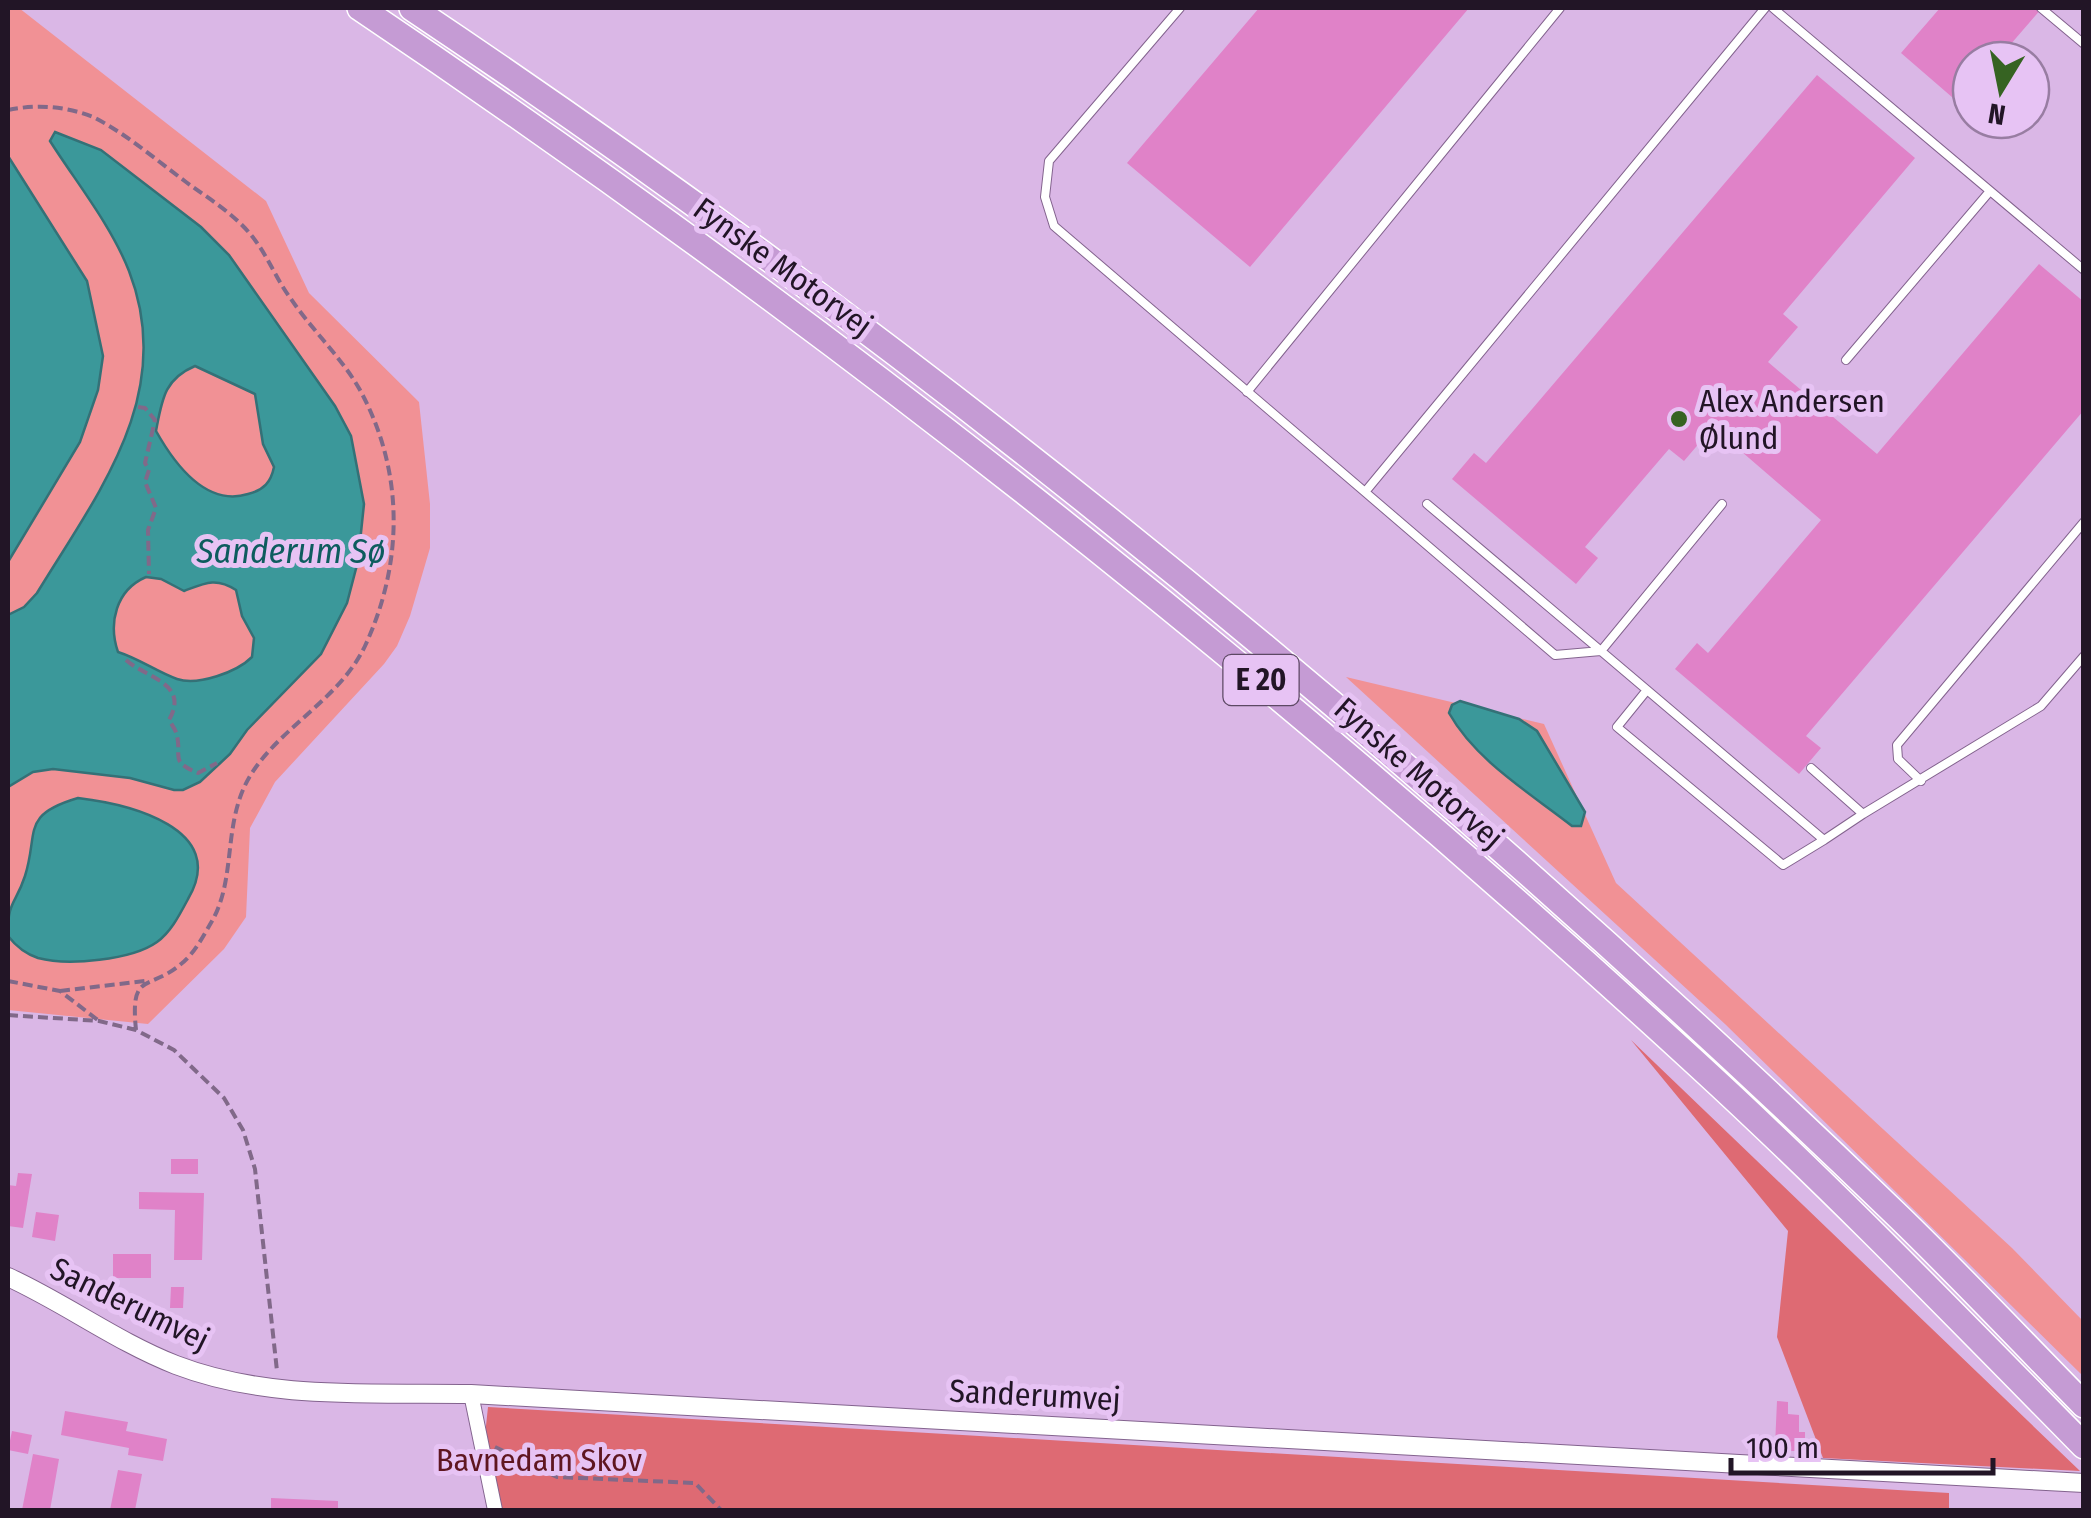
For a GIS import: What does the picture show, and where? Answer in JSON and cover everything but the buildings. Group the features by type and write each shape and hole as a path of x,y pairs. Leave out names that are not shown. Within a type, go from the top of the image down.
{"highway":[{"name":"Fynske Motorvej","path":"360,8 618,185 920,408 1228,652 1520,904 1702,1069 1881,1241 2084,1446"},
{"name":"Fynske Motorvej","path":"412,8 635,161 906,362 1244,628 1540,882 1722,1048 1903,1221 2084,1405"}],"street":[{"name":"Sanderumvej","path":"8,1276 108,1333 174,1364 223,1381 279,1391 471,1394 2084,1482"},
{"path":"471,1394 495,1510"}],"lane":[{"path":"1180,8 1049,161 1045,197 1054,226 1556,655 1601,651 1722,504"},
{"path":"1247,392 1560,8"},
{"path":"1364,492 1765,8"},
{"path":"1773,8 2084,270"},
{"path":"2041,8 2084,44"},
{"path":"1846,360 1990,191"},
{"path":"1427,504 1824,840"},
{"path":"1921,781 1898,759 1897,745 2084,522"},
{"path":"1647,690 1618,726 1783,865 2041,706 2084,656"},
{"path":"1811,768 1863,814"}],"path":[{"path":"8,110 36,106 72,109 94,116 231,215 252,235 290,298 359,389 383,444 394,486 394,534 384,594 364,648 321,704 278,742 252,773 237,802 223,902 204,935 181,964 146,981 60,991 8,981"},
{"path":"138,407 145,408 155,420 145,463 149,470 145,482 156,508 148,530 149,574"},
{"path":"126,660 160,680 176,700 170,724 177,733 176,756 180,761 198,773 218,763"},
{"path":"136,1030 134,1000 146,981"},
{"path":"60,991 99,1021"},
{"path":"8,1015 99,1021 136,1030 174,1050 224,1098 243,1130 256,1169 279,1391"},
{"path":"480,1439 557,1477 695,1482 721,1510"},
{"path":"941,1510 1110,1510"}],"shaded area":[{"path":"8,8 19,8 266,201 309,293 419,402 430,504 430,548 397,646 275,782 250,828 246,917 224,949 148,1024 8,1010"},
{"path":"1346,677 1544,724 1616,883 2012,1248 2083,1321 2083,1376 1725,1024"}],"green space":[{"path":"1631,1040 2080,1471 1823,1458 1777,1337 1788,1231"},
{"name":"Bavnedam Skov","path":"488,1407 1949,1493 1949,1510 497,1510 483,1454"}],"water":[{"name":"Sanderum Sø","path":"55,132 101,150 201,227 229,255 335,406 351,436 364,504 358,561 347,603 321,654 247,730 230,754 200,782 183,790 130,778 53,769 33,772 8,787 8,615 24,607 37,593 106,480 137,401 143,359 141,316 122,254 50,141","holes":["195,366 255,394 263,444 274,467 262,488 233,496 205,488 182,468 156,431 171,384","146,577 161,579 184,591 216,582 236,590 242,616 254,638 252,657 217,676 186,681 118,652 114,630 117,608 128,590"]},
{"path":"8,156 87,281 103,356 98,390 80,442 8,562"},
{"path":"1460,701 1519,719 1537,731 1585,812 1581,826 1572,826 1474,746 1449,713 1452,705"},
{"path":"78,798 122,806 168,824 185,837 196,854 197,875 175,922 162,938 146,948 99,960 38,958 8,936 11,909 25,876 39,819 60,804"}],"place":[{"name":"Alex Andersen Ølund","path":"1679,419"}]}
